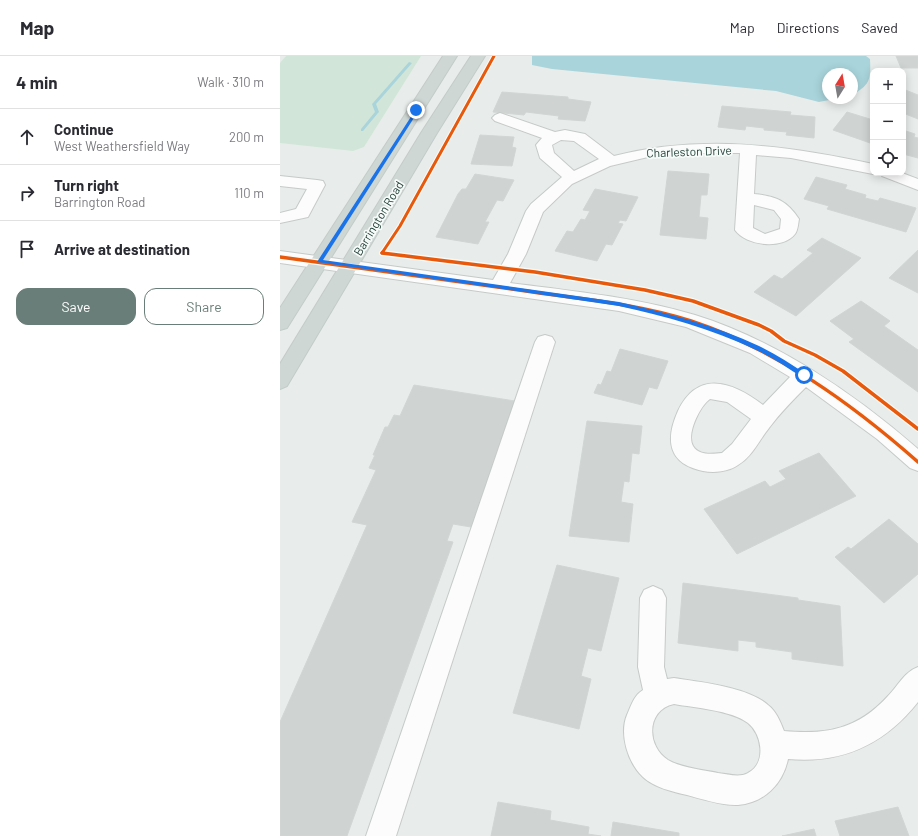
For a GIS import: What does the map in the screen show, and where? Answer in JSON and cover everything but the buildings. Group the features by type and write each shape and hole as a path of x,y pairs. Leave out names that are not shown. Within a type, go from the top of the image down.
{"main road":[{"name":"Barrington Road","path":"280,322 450,56"},
{"name":"Barrington Road","path":"280,381 429,133 478,56"}],"street":[{"path":"500,118 554,137"},
{"path":"573,178 546,155 544,151 546,142 554,137 560,135 576,135 610,161"},
{"name":"Charleston Drive","path":"498,287 510,270 536,209 558,187 597,164 646,152 697,148 748,149 840,161 870,168"},
{"path":"746,199 748,149"},
{"path":"896,176 918,185"},
{"path":"280,181 317,185 302,213 280,218"},
{"path":"280,257 319,261 619,304 692,322 757,348 804,375 885,433 918,462"},
{"path":"381,836 545,342"},
{"path":"765,418 804,375"},
{"path":"653,598 651,667 658,695"},
{"path":"775,744 814,746 845,741 865,733 884,722 903,701 918,680"},
{"path":"674,691 743,705 758,714 769,728 775,744 774,761 766,776 753,786 737,791 669,776 654,767 642,753 637,736 639,720 646,705 658,695 674,691"}],"green space":[{"path":"286,56 421,56 364,147 353,151 280,143 280,63"}],"water":[{"path":"532,56 866,56 870,59 870,72 866,85 858,91 858,68 822,68 822,101 819,102 776,91 552,69 532,65"}],"waterway":[{"path":"362,130 377,112 374,104 410,63"}],"cycle path":[{"path":"494,56 400,226 382,253 535,272 645,290 693,301 759,325 771,331 784,341 815,355 843,371 918,429"},
{"path":"280,257 619,304 691,321 757,348 804,375 885,433 918,462"}],"route":[{"path":"416,110 319,261 619,304 661,313 692,322 757,348 804,375"}]}
